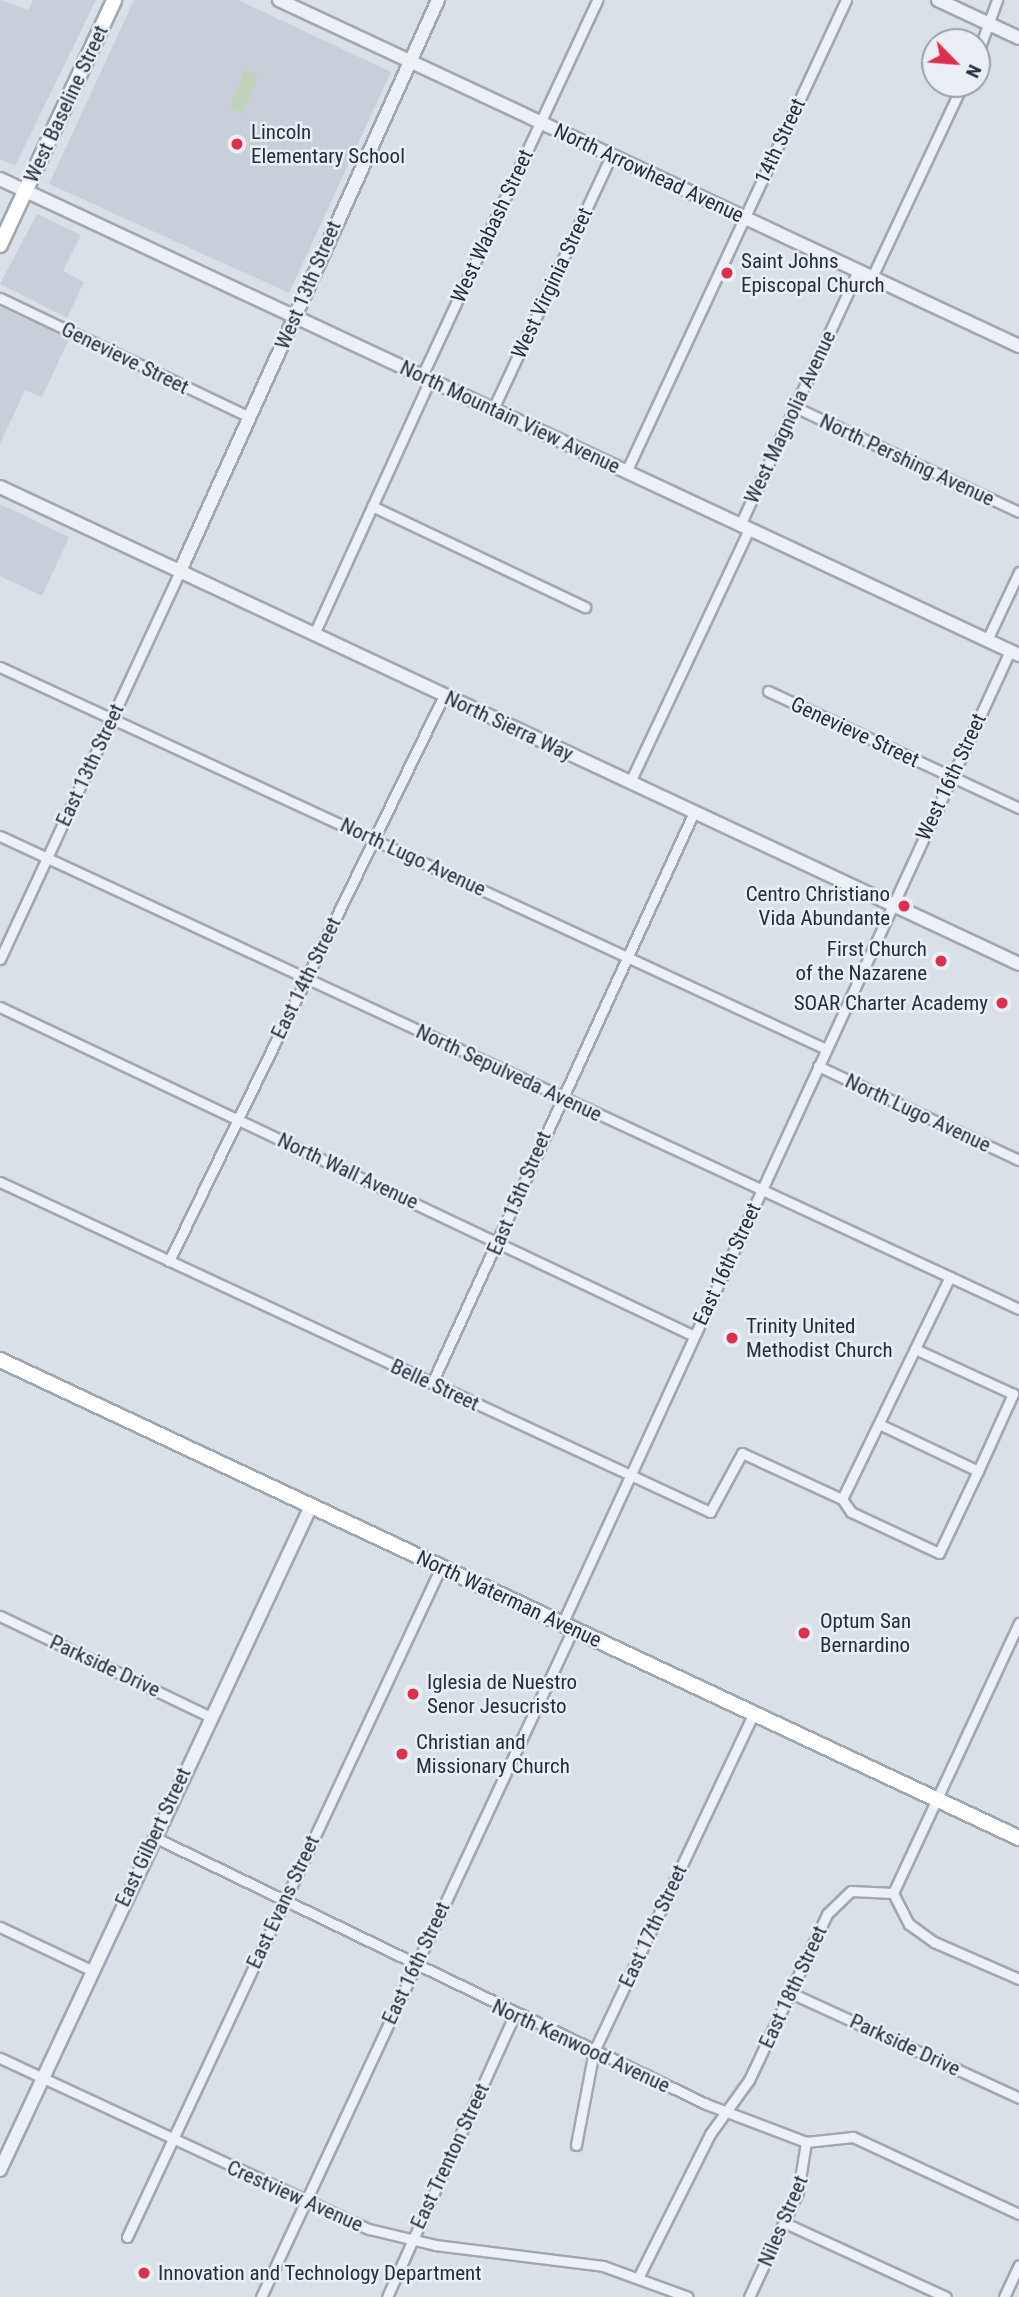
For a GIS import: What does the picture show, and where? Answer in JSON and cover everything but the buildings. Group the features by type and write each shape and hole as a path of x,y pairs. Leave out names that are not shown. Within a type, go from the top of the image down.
{"main road":[{"name":"West Baseline Street","path":"0,245 114,0"},
{"name":"North Waterman Avenue","path":"0,1360 1019,1838"}],"street":[{"name":"North Arrowhead Avenue","path":"279,0 1019,346"},
{"name":"West 13th Street","path":"180,571 438,0"},
{"name":"West Wabash Street","path":"314,634 597,0"},
{"name":"14th Street","path":"626,471 846,0"},
{"path":"938,0 1019,38"},
{"path":"987,28 997,0"},
{"path":"872,277 956,98"},
{"name":"West Virginia Street","path":"493,409 611,156"},
{"name":"North Mountain View Avenue","path":"0,179 1014,653"},
{"name":"West Magnolia Avenue","path":"630,782 795,407 858,271"},
{"name":"Genevieve Street","path":"0,298 250,417"},
{"name":"North Pershing Avenue","path":"795,407 1019,512"},
{"name":"North Sierra Way","path":"0,486 1019,964"},
{"path":"372,506 586,607"},
{"name":"East 13th Street","path":"0,959 180,571"},
{"path":"987,640 1019,572"},
{"name":"West 16th Street","path":"893,903 951,777 1014,653"},
{"name":"North Lugo Avenue","path":"0,667 826,1049"},
{"name":"Genevieve Street","path":"768,691 1019,808"},
{"name":"East 14th Street","path":"170,1261 444,695"},
{"name":"East 15th Street","path":"432,1383 499,1242 560,1097 694,812"},
{"name":"North Sepulveda Avenue","path":"0,836 560,1097 762,1187 1019,1309"},
{"name":"East 16th Street","path":"261,2297 417,1961 567,1627 630,1475 893,903"},
{"name":"North Wall Avenue","path":"0,1007 694,1336"},
{"name":"North Lugo Avenue","path":"818,1066 1019,1160"},
{"name":"Belle Street","path":"0,1182 710,1512 742,1453 842,1499"},
{"path":"915,1349 1013,1394 939,1553 865,1518 842,1499 950,1277"},
{"path":"878,1424 978,1471"},
{"name":"East Gilbert Street","path":"0,2170 209,1716 311,1506"},
{"name":"East Evans Street","path":"127,2237 441,1567"},
{"name":"Parkside Drive","path":"0,1616 209,1716"},
{"path":"1019,1623 933,1798 892,1893 909,1924 934,1942 1019,1979"},
{"name":"East 17th Street","path":"576,2144 594,2051 753,1714"},
{"name":"North Kenwood Avenue","path":"154,1837 417,1961 428,1973 514,2016 728,2113 806,2142 853,2137 1019,2214"},
{"name":"East 18th Street","path":"639,2276 703,2146 728,2113 791,1993 827,1914 850,1891 892,1893"},
{"path":"0,1927 91,1970"},
{"name":"Parkside Drive","path":"791,1993 1019,2098"},
{"name":"East Trenton Street","path":"387,2297 514,2016"},
{"name":"Crestview Avenue","path":"0,2058 369,2229 639,2276 688,2297"},
{"name":"Niles Street","path":"749,2297 785,2222 806,2168 806,2142"},
{"path":"785,2222 946,2297"},
{"path":"1004,2297 1019,2264"}],"shaded area":[{"path":"0,0 28,10 33,0 96,0 15,166 0,159"},
{"name":"Lincoln Elementary School","path":"134,0 238,0 391,72 289,293 49,184"},
{"path":"37,214 81,235 63,271 84,282 67,318 0,284"},
{"path":"0,307 69,339 42,397 25,390 0,444"},
{"path":"0,504 69,537 42,596 0,576"}],"green space":[{"path":"245,70 259,76 243,114 229,108"}],"place":[{"name":"Lincoln Elementary School","path":"237,144"},
{"name":"Saint Johns Episcopal Church","path":"727,273"},
{"name":"Centro Christiano Vida Abundante","path":"904,906"},
{"name":"First Church of the Nazarene","path":"941,961"},
{"name":"SOAR Charter Academy","path":"1002,1003"},
{"name":"Trinity United Methodist Church","path":"732,1338"},
{"name":"Optum San Bernardino","path":"804,1633"},
{"name":"Iglesia de Nuestro Senor Jesucristo","path":"413,1694"},
{"name":"Christian and Missionary Church","path":"402,1754"},
{"name":"Innovation and Technology Department","path":"144,2273"}]}
